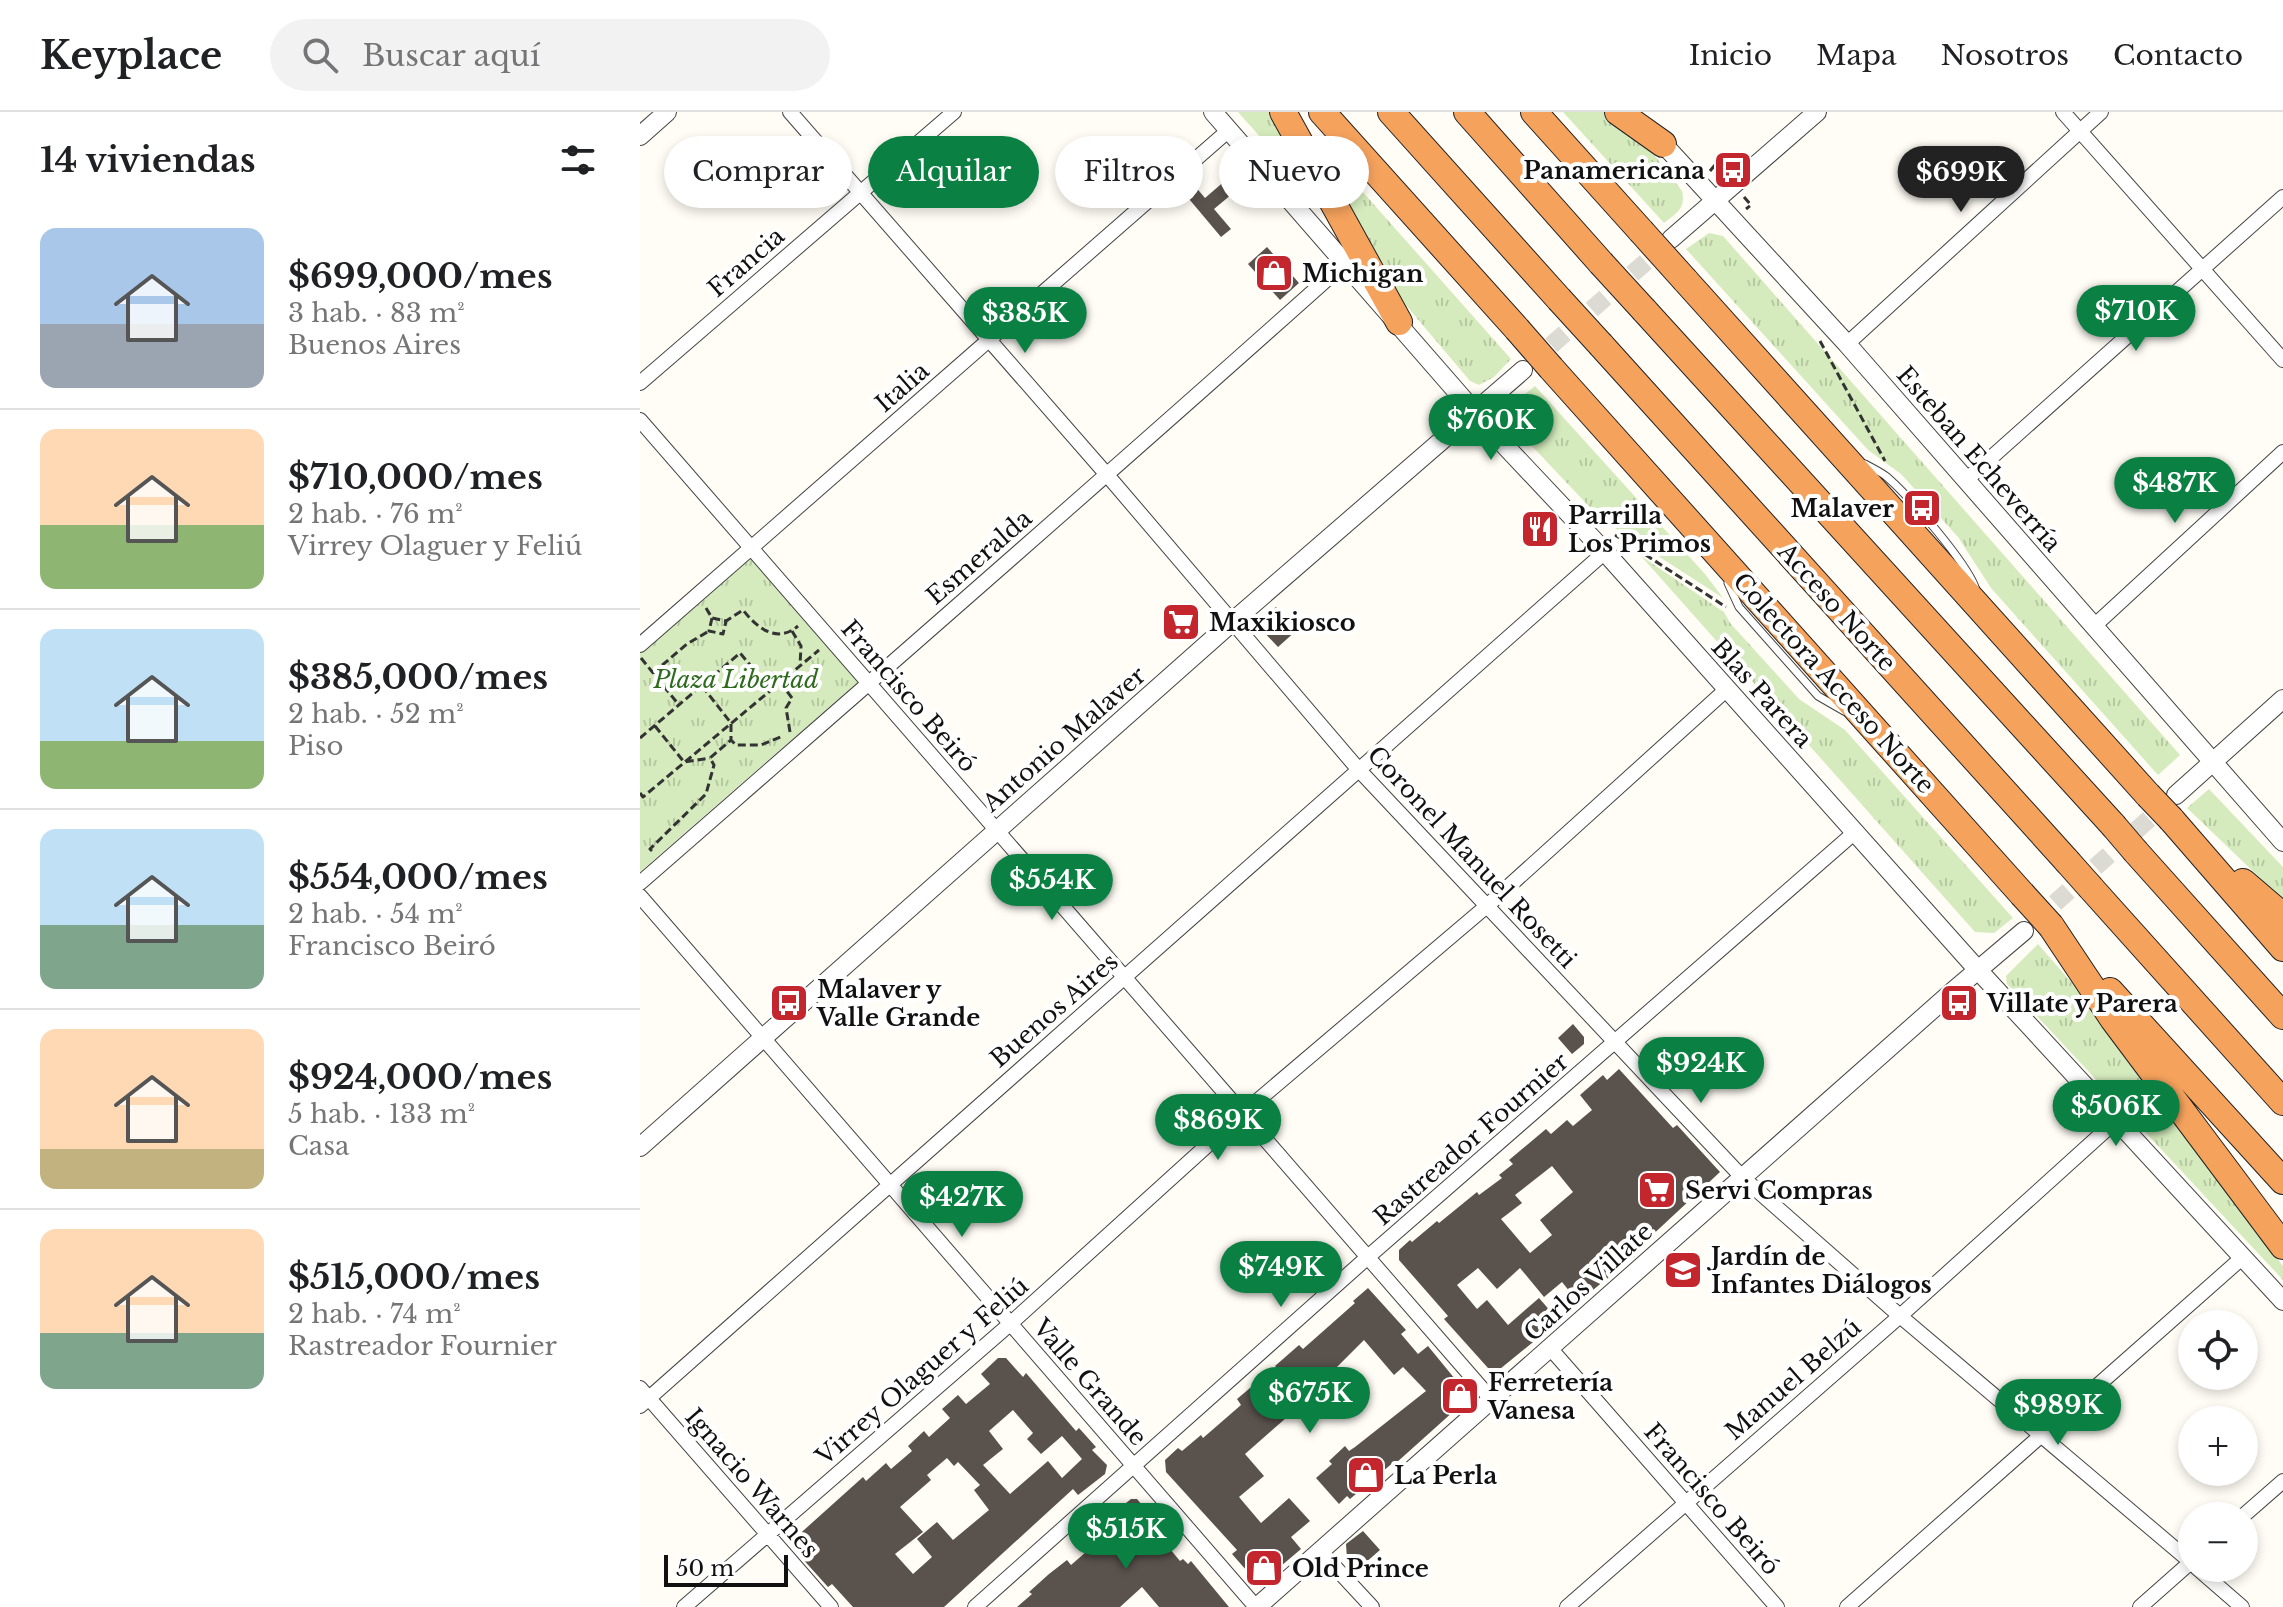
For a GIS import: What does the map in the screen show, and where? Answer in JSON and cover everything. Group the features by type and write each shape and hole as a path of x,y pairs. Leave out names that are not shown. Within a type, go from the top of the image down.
{"highway":[{"path":"1283,112 1399,322"},
{"name":"Colectora Acceso Norte","path":"1322,112 2283,1181"},
{"name":"Acceso Norte","path":"1391,112 2283,1102"},
{"path":"1467,112 2283,1016"},
{"path":"1534,112 2148,795 2173,812 2283,916"},
{"path":"1618,112 1663,144"},
{"path":"2173,812 2283,948"},
{"path":"2051,926 2113,1019 2283,1246"}],"street":[{"path":"640,136 667,112"},
{"name":"Coronel Manuel Rosetti","path":"790,112 1108,476 1359,770 1742,1177 1900,1316 2178,1551"},
{"name":"Francia","path":"640,383 954,112"},
{"name":"Blas Parera","path":"1213,112 1399,322 1475,413 1605,552 1977,969 2283,1301"},
{"name":"Esteban Echeverría","path":"1633,112 1847,344 2283,842"},
{"path":"1671,239 1817,112"},
{"path":"2063,112 2283,360"},
{"path":"1847,344 2101,112"},
{"name":"Italia","path":"640,645 1229,130"},
{"path":"1965,481 2283,197"},
{"name":"Esmeralda","path":"640,883 867,682 1108,476 1345,263"},
{"name":"Antonio Malaver","path":"640,1147 1231,623 1475,413 1523,379"},
{"name":"Francisco Beiró","path":"640,420 1491,1399"},
{"path":"2093,627 2283,452"},
{"name":"Buenos Aires","path":"643,1398 890,1185 1605,552"},
{"name":"Virrey Olaguer y Feliú","path":"684,1607 1010,1324 1243,1113 1488,905 1727,689"},
{"path":"2173,812 2212,763 2283,699"},
{"name":"Rastreador Fournier","path":"975,1607 1369,1256 1854,833"},
{"name":"Valle Grande","path":"640,896 1257,1607"},
{"name":"Carlos Villate","path":"1257,1607 1977,969 2024,931"},
{"name":"Manuel Belzú","path":"1567,1607 1900,1316 2118,1119"},
{"path":"1847,1607 2243,1257"},
{"name":"Francisco Beiró","path":"1550,1348 1777,1607"},
{"name":"Ignacio Warnes","path":"643,1398 831,1607"},
{"path":"2258,1503 2283,1481"},
{"path":"1320,1551 1372,1607"},
{"path":"2140,1607 2178,1576"},
{"name":"Coronel Manuel Rosetti","path":"2214,1582 2242,1607"}],"path":[{"path":"1698,182 1715,165 1751,205 1733,218"},
{"path":"1815,333 1888,465"},
{"path":"1518,440 1526,448 1519,406 1523,379"},
{"path":"1610,532 1727,607 1733,614"},
{"path":"696,596 712,618 726,621"},
{"path":"653,673 687,644 709,631 723,634 726,621 743,610 754,624 779,635 792,631 810,617"},
{"path":"709,631 712,618"},
{"path":"792,631 801,646 800,665"},
{"path":"640,793 643,797 800,665 832,642"},
{"path":"640,738 740,653 771,690"},
{"path":"640,657 679,705"},
{"path":"702,686 731,723 731,740 736,745 761,745 791,732 786,708 792,698 780,682"},
{"path":"655,726 684,762"},
{"path":"684,762 710,758 731,740"},
{"path":"663,863 650,849 706,794 714,765 710,758"}],"green space":[{"path":"1238,112 1269,112 1283,136 1259,136"},
{"path":"1563,112 1608,112 1645,143 1682,191 1683,202 1679,210 1664,223"},
{"path":"1369,199 1511,359 1494,377 1479,385 1470,381 1394,291 1346,208 1369,208"},
{"path":"1709,233 1723,236 2180,755 2158,775 1991,588 1958,537 1901,474 1868,450 1686,249"},
{"path":"1535,386 1705,574 1723,598 1601,519 1530,444 1523,406 1525,394"},
{"path":"1641,556 1724,612 1730,623 1799,699 1845,730 2013,918 1994,933 1975,932"},
{"name":"Plaza Libertad","path":"750,558 858,682 640,872 640,653"},
{"path":"2209,789 2283,867 2283,900 2187,808"},
{"path":"2038,944 2071,982 2283,1266 2283,1280 2007,984 2006,976"}],"building":[{"path":"1219,186 1219,205 1214,209 1231,229 1221,237 1197,208 1203,208 1203,196 1205,198"},
{"name":"Michigan","path":"1267,247 1299,283 1280,300 1248,264"},
{"path":"1276,607 1297,630 1278,647 1262,630 1263,618"},
{"path":"1573,1024 1584,1037 1584,1044 1572,1054 1558,1038"},
{"path":"1619,1069 1673,1128 1677,1125 1720,1172 1633,1253 1635,1256 1578,1302 1562,1282 1544,1297 1520,1268 1497,1289 1478,1268 1457,1285 1477,1309 1487,1300 1508,1325 1539,1298 1559,1321 1500,1369 1488,1368 1444,1319 1448,1316 1399,1260 1399,1250 1477,1192 1479,1195 1502,1178 1499,1175 1513,1164 1509,1160 1546,1129 1551,1134 1567,1120 1573,1126 1592,1110 1580,1095 1603,1075 1607,1080","holes":["1552,1166 1573,1192 1540,1220 1552,1235 1530,1253 1501,1219 1522,1203 1515,1195"]},
{"path":"1368,1288 1406,1330 1401,1334 1418,1354 1428,1346 1464,1390 1464,1402 1396,1463 1339,1504 1316,1478 1332,1464 1329,1461 1345,1446 1349,1451 1355,1447 1426,1391 1403,1367 1394,1375 1364,1340 1321,1383 1308,1368 1288,1386 1303,1403 1245,1454 1264,1476 1239,1497 1261,1523 1289,1498 1310,1521 1291,1537 1301,1549 1281,1566 1278,1563 1260,1579 1254,1579 1232,1554 1237,1550 1166,1472 1165,1460 1178,1448 1182,1451 1201,1435 1203,1438 1241,1405 1237,1399 1256,1383 1263,1391 1283,1374 1275,1366 1299,1345 1303,1349"},
{"path":"998,1358 1006,1358 1023,1377 1026,1373 1076,1431 1079,1428 1096,1447 1092,1450 1107,1465 1105,1474 1078,1495 1073,1489 944,1607 853,1607 832,1584 828,1587 800,1556 793,1547 794,1539 863,1477 866,1481 886,1463 891,1469 912,1451 908,1446 924,1431 929,1437 950,1418 942,1409 958,1395 966,1404 990,1384 981,1374","holes":["1013,1410 1033,1433 1027,1439 1041,1454 1062,1436 1082,1459 1062,1478 1048,1461 1010,1494 983,1465 1003,1449 989,1431","947,1458 954,1466 958,1462 980,1485 974,1490 989,1510 953,1540 937,1522 917,1539 932,1557 913,1574 895,1554 923,1532 900,1507 931,1480 927,1475"]},
{"path":"1131,1499 1137,1499 1151,1516 1146,1520 1180,1561 1183,1559 1188,1564 1191,1561 1229,1607 1159,1607 1142,1587 1120,1607 1017,1607 1049,1574 1067,1560 1071,1565 1109,1532 1101,1523"},
{"path":"1363,1531 1380,1550 1357,1570 1347,1559 1346,1544"}],"tunnel":[{"path":"1531,363 1665,245"},
{"path":"2035,921 2168,802"}],"place":[{"name":"Panamericana","path":"1733,170"},
{"name":"Michigan","path":"1274,273"},
{"name":"Malaver","path":"1922,508"},
{"name":"Parrilla Los Primos","path":"1540,529"},
{"name":"Maxikiosco","path":"1181,622"},
{"name":"Malaver y Valle Grande","path":"789,1003"},
{"name":"Villate y Parera","path":"1959,1003"},
{"name":"Servi Compras","path":"1657,1190"},
{"name":"Jardín de Infantes Diálogos","path":"1683,1270"},
{"name":"Ferretería Vanesa","path":"1460,1396"},
{"name":"La Perla","path":"1366,1475"},
{"name":"Old Prince","path":"1264,1568"}]}
